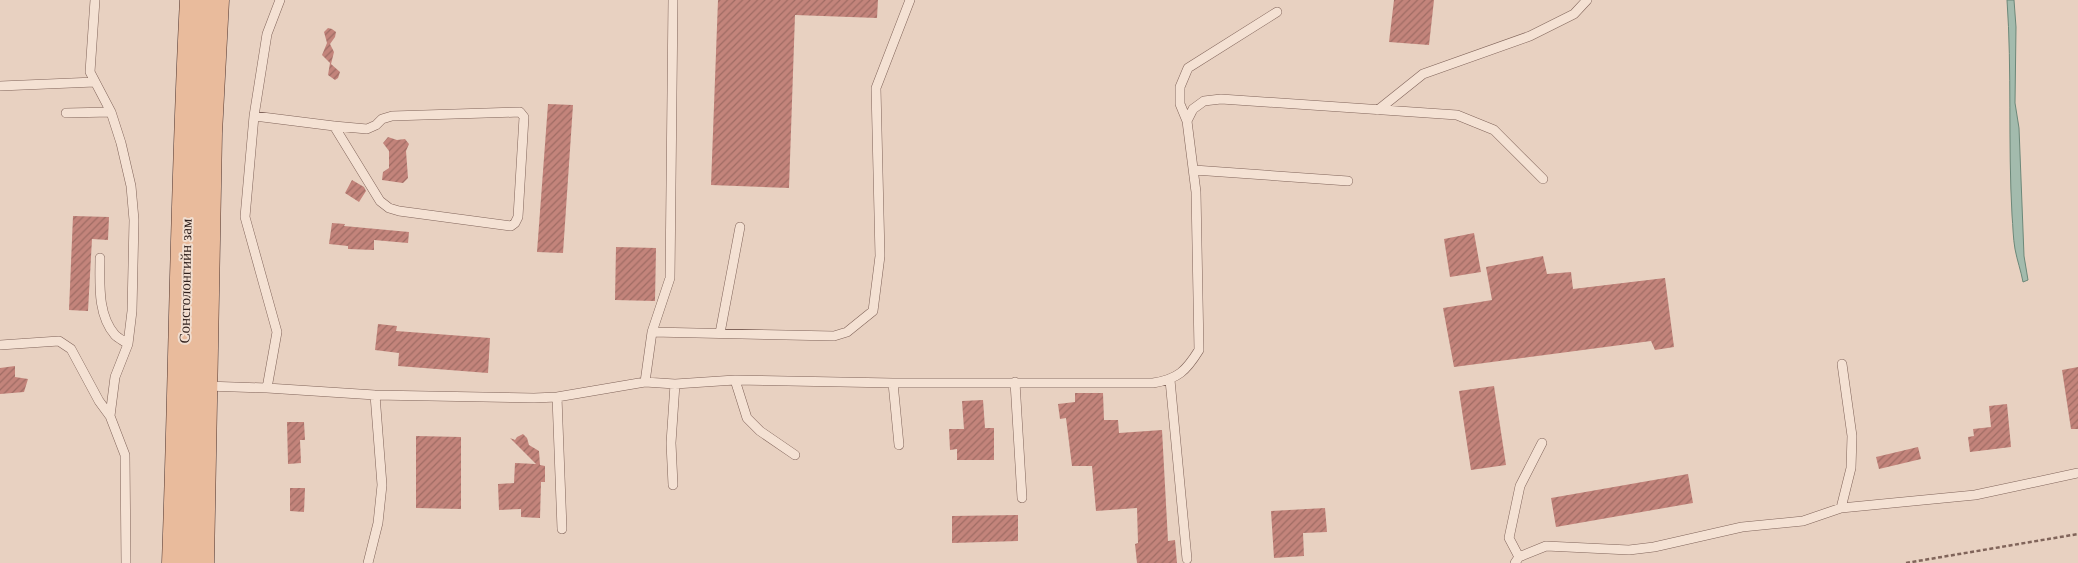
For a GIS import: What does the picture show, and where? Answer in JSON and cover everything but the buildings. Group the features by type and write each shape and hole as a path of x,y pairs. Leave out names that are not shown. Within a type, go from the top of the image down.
{"main road":[{"name":"Сонсголонгийн зам","path":"194,0 187,132 200,563"},
{"name":"Сонсголонгийн зам","path":"176,563 194,385 215,0"}],"lane":[{"path":"95,0 89,66 111,112 124,157 134,203 132,312 128,344 115,378 110,416"},
{"path":"267,388 277,332 245,218 254,116 267,34 280,0"},
{"path":"645,382 652,332 670,278 673,0"},
{"path":"652,332 834,336 847,332 874,312 880,256 876,88 910,0"},
{"path":"1378,110 1423,74 1530,36 1574,14 1587,0"},
{"path":"194,385 375,395 556,397 645,382 675,384 735,380 893,383 1153,383 1170,380 1187,369 1199,350 1194,170 1187,121 1180,104 1180,86 1188,68 1277,12"},
{"path":"0,86 95,82"},
{"path":"1187,121 1193,108 1204,101 1221,98 1457,115 1494,130 1542,179"},
{"path":"66,113 111,112"},
{"path":"254,116 367,128 376,125 382,119 392,116 520,112 524,117 518,217 515,223 511,226 399,211 389,208 380,201 334,126"},
{"path":"1194,170 1348,181"},
{"path":"720,334 740,227"},
{"path":"100,258 100,299 106,319 115,335 128,344"},
{"path":"0,345 59,341 71,349 99,401 110,416 125,455 126,563"},
{"path":"1841,508 1851,468 1852,436 1842,364"},
{"path":"735,380 747,418 760,431 795,455"},
{"path":"1170,380 1187,559"},
{"path":"1015,382 1022,498"},
{"path":"893,383 899,445"},
{"path":"673,485 671,443 675,384"},
{"path":"368,563 378,522 382,485 375,395"},
{"path":"556,397 562,529"},
{"path":"1542,443 1520,486 1508,538 1517,560 1546,546 1629,550 1654,547 1742,527 1803,521 1841,508 1975,495 2078,473"}],"path":[{"path":"1906,563 2078,534"}],"shaded area":[{"path":"2007,0 2014,0 2016,27 2015,103 2019,128 2024,256 2028,280 2023,282 2013,236"}]}
